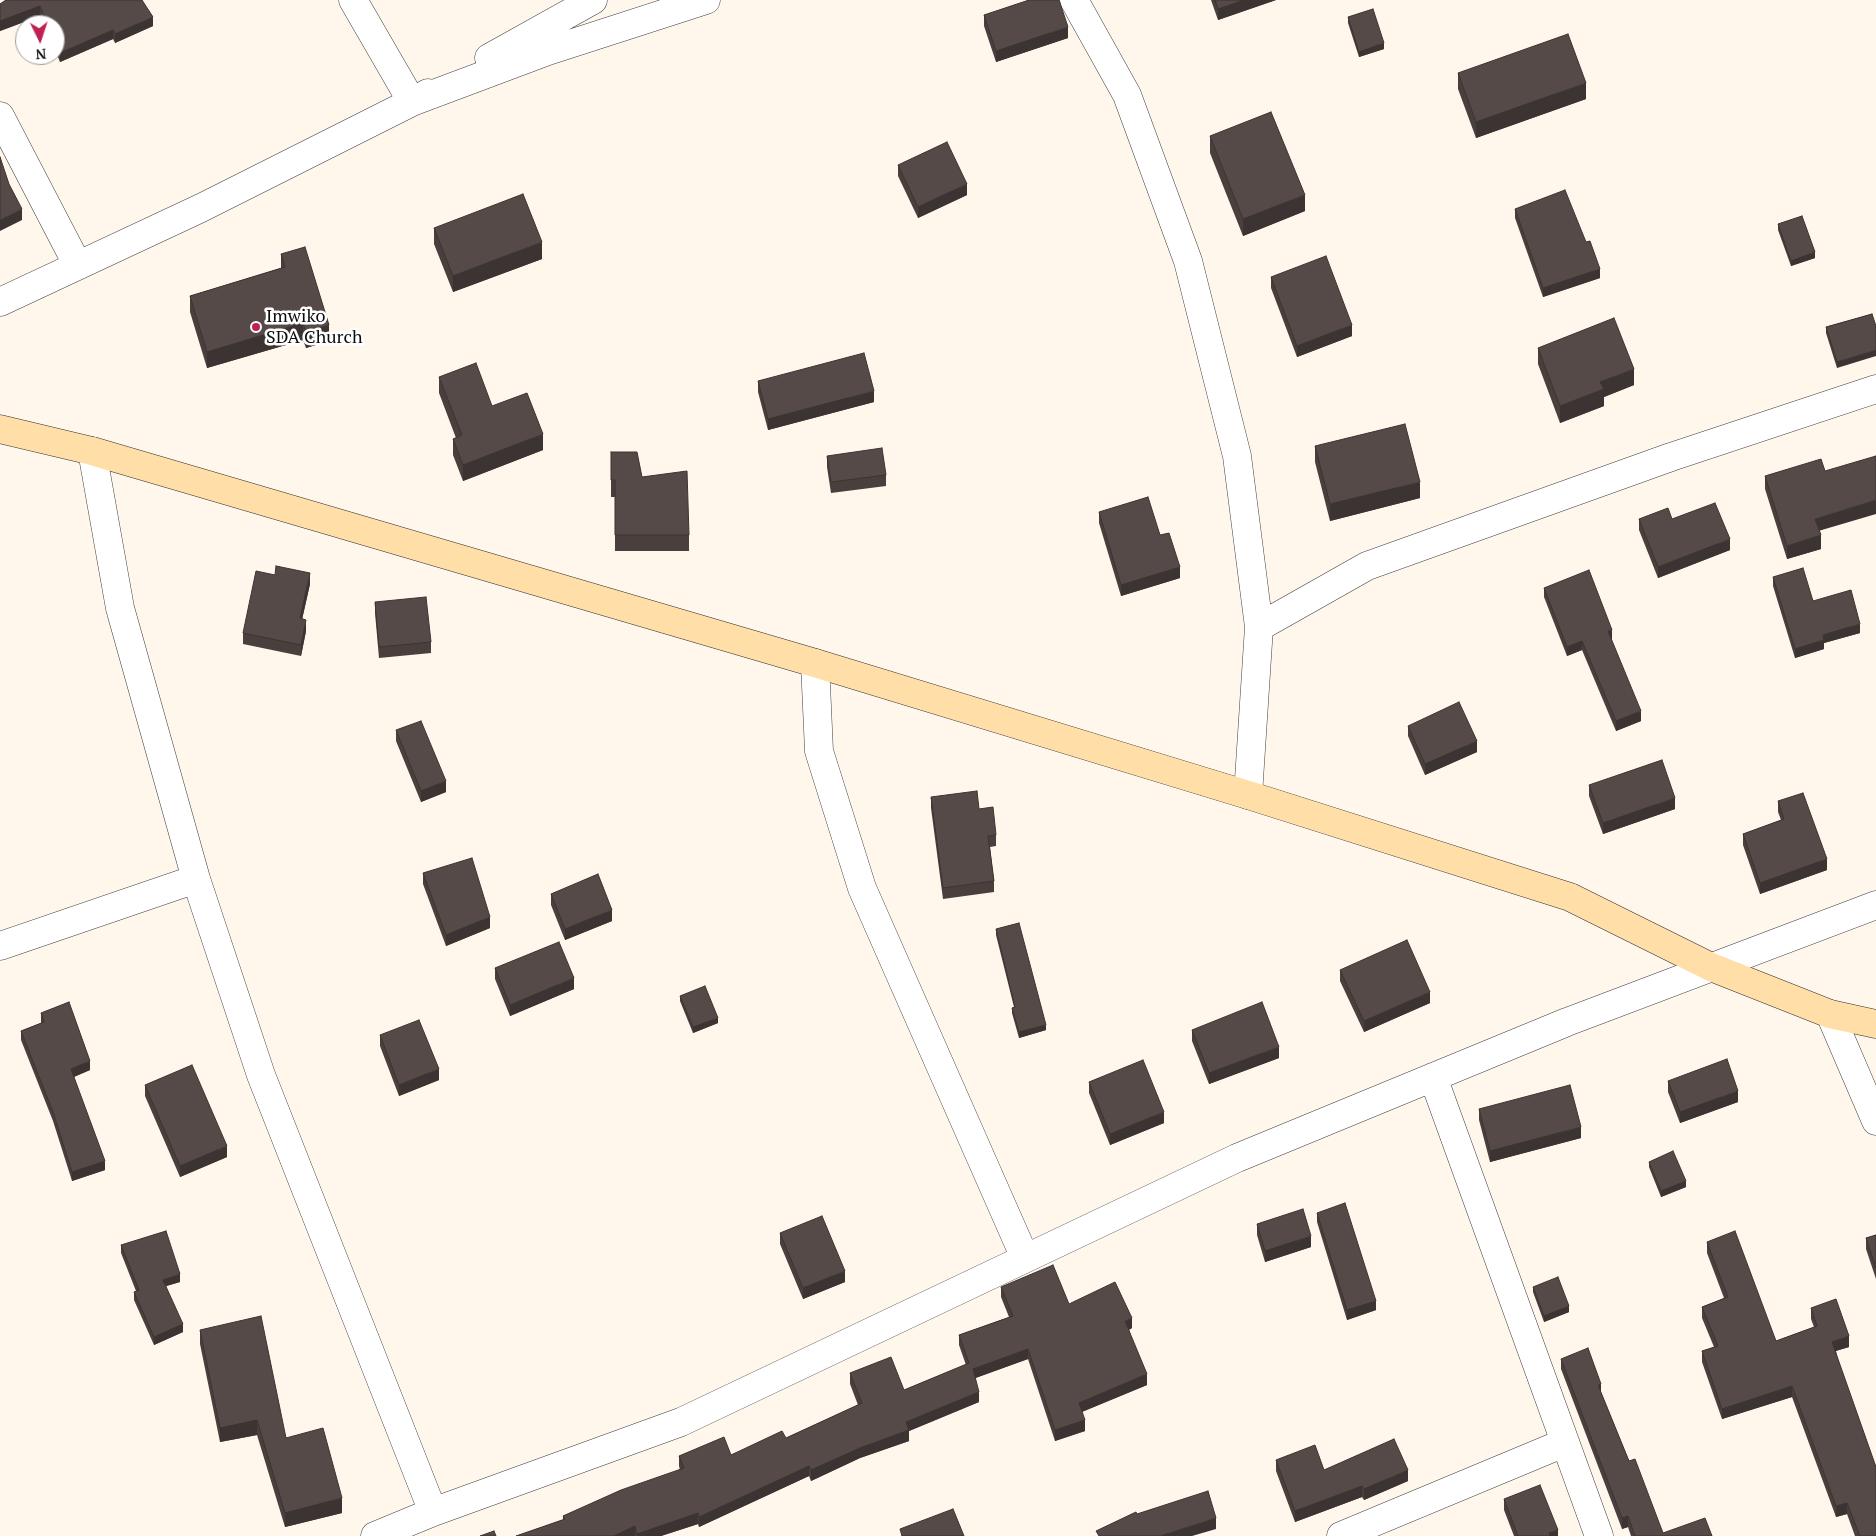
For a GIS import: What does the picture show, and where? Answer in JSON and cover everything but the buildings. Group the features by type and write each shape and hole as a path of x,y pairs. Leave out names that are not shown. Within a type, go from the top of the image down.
{"main road":[{"path":"0,429 92,451 815,663 1248,795 1570,897 1711,967 1830,1014 1876,1024"}],"street":[{"path":"353,0 412,102"},
{"path":"0,302 77,264 201,208 412,102 593,0"},
{"path":"412,102 548,51 706,0"},
{"path":"1074,0 1126,95 1188,261 1237,456 1260,626 1248,795"},
{"path":"0,116 77,264"},
{"path":"1260,626 1367,566 1671,458 1876,389"},
{"path":"92,451 120,608 196,879 261,1075 433,1512"},
{"path":"815,663 819,751 862,888 1025,1258"},
{"path":"0,946 196,879"},
{"path":"375,1536 433,1512 682,1422 1237,1158 1566,1022 1876,905"},
{"path":"1830,1014 1876,1121"},
{"path":"1433,1077 1599,1536"},
{"path":"1342,1536 1564,1443"}],"place":[{"name":"Imwiko SDA Church","path":"256,327"}]}
